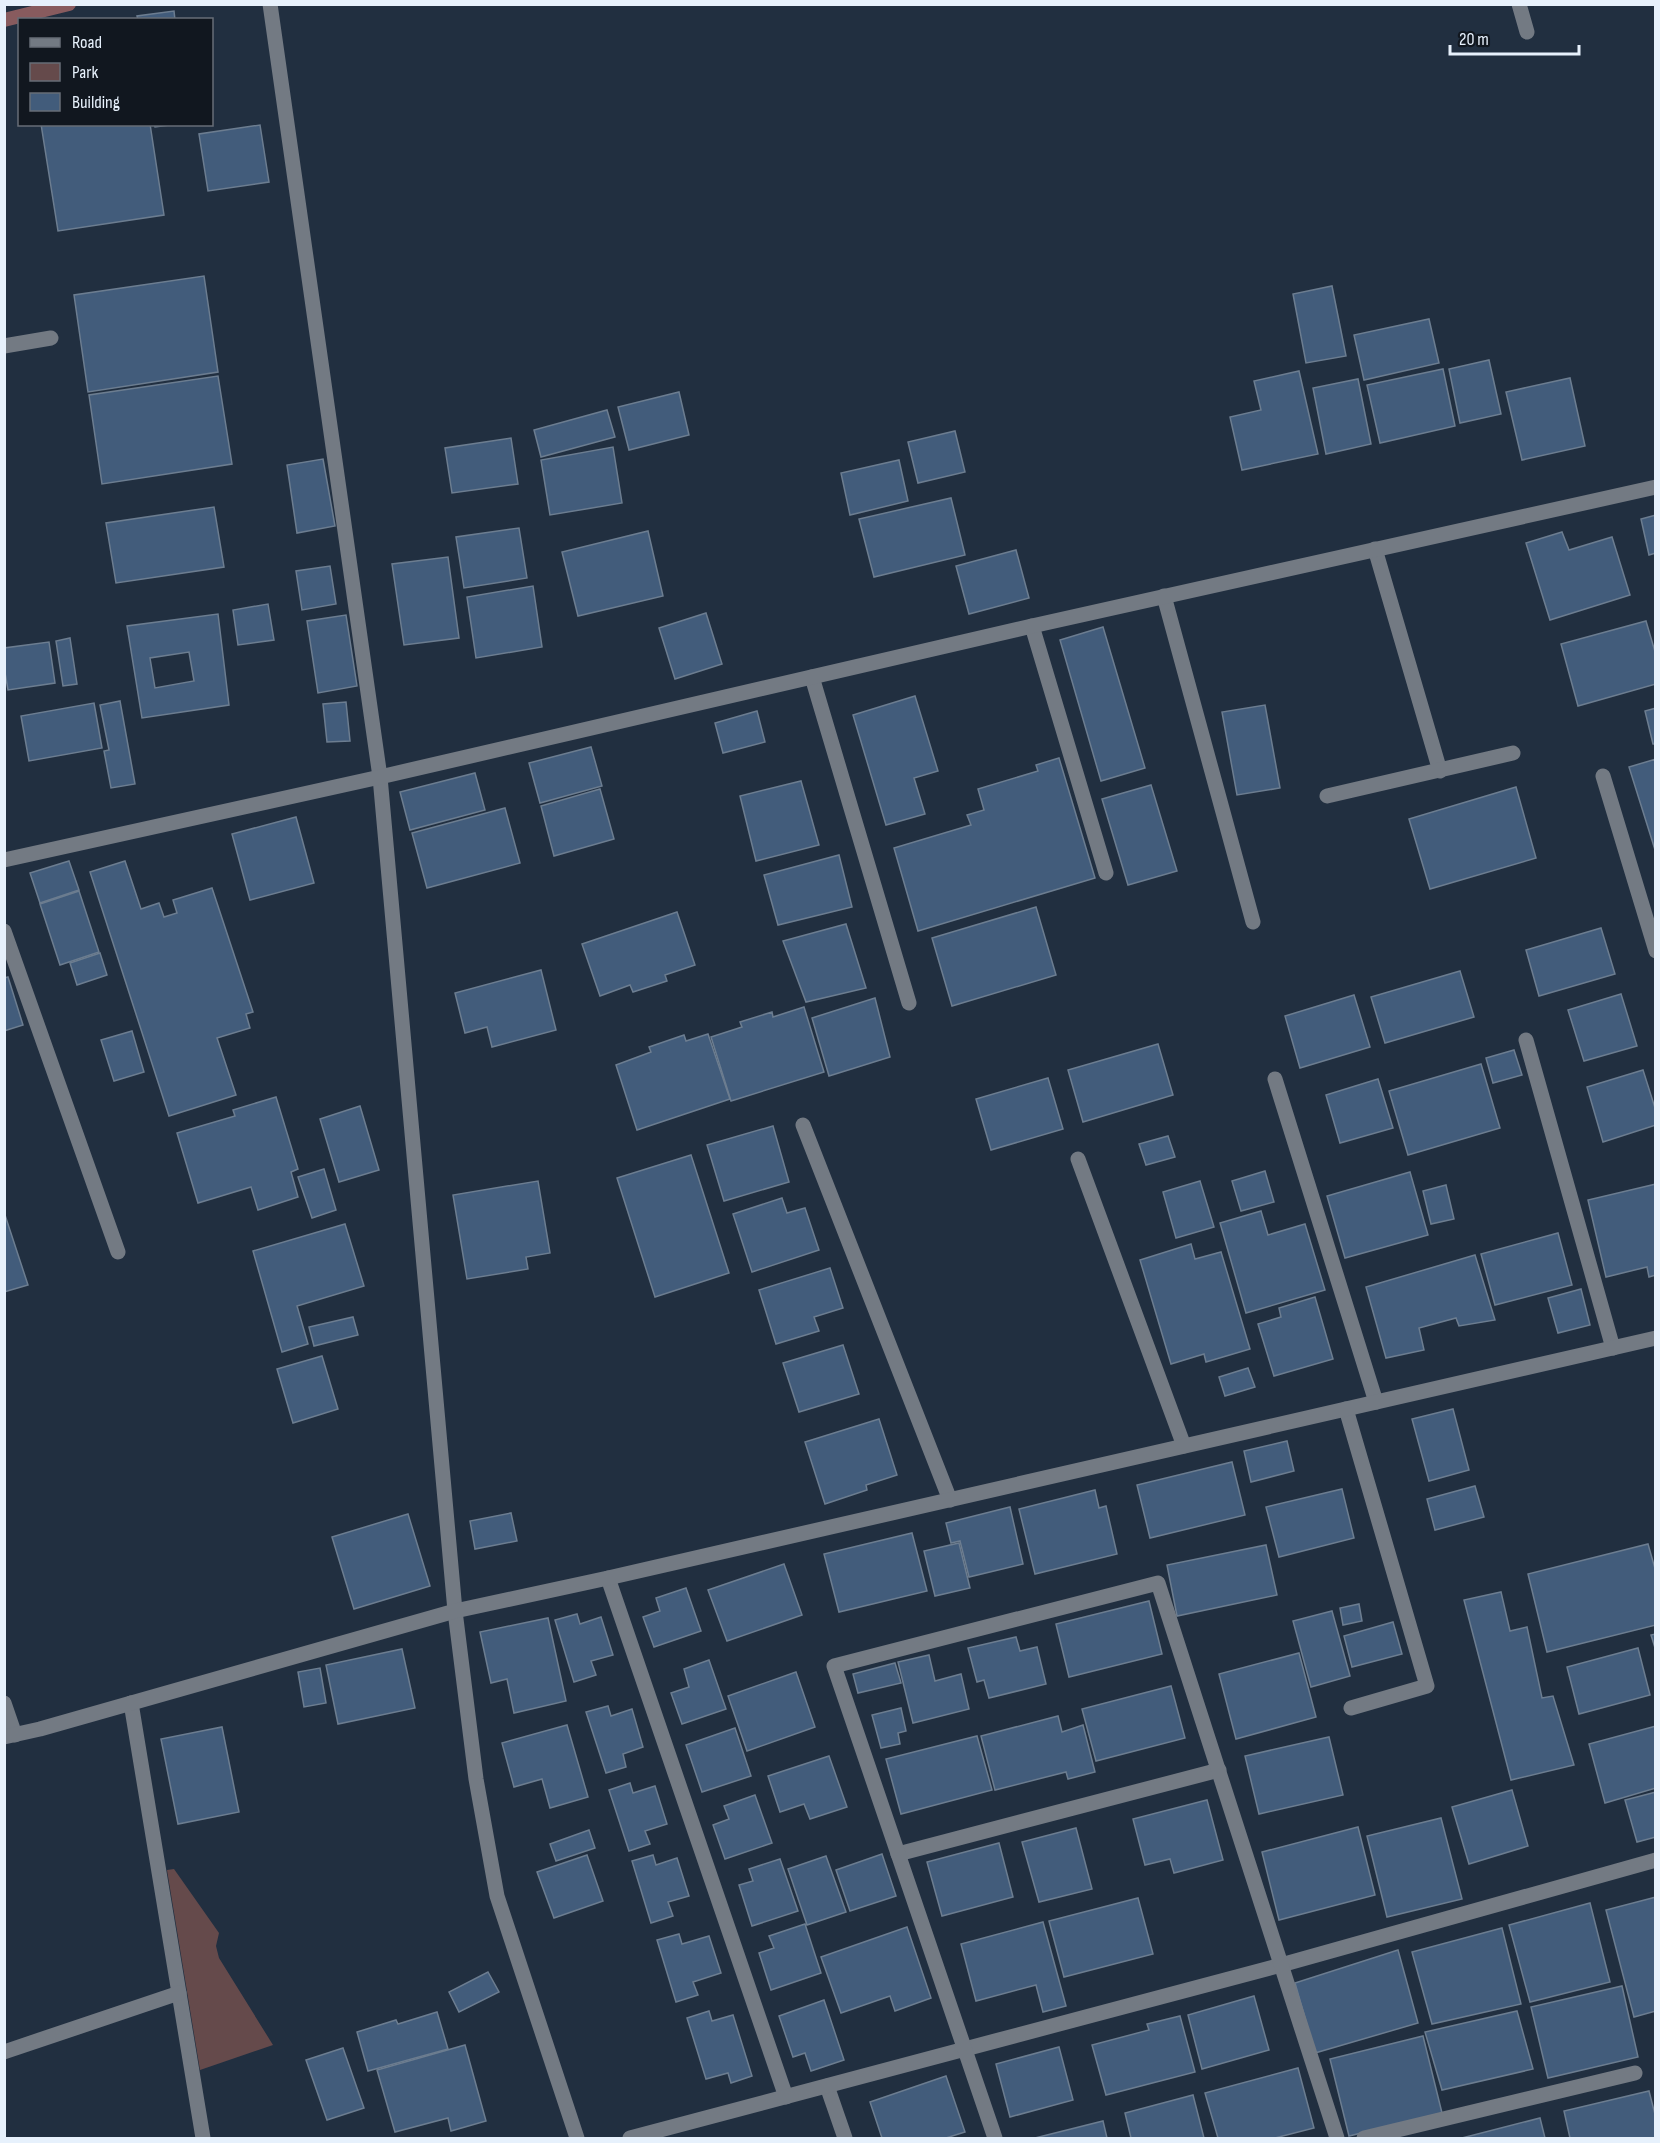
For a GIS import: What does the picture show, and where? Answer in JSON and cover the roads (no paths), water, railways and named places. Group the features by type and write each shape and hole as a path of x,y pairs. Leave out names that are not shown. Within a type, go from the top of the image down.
{"street":[{"path":"270,4 380,777 455,1611 476,1779 497,1896 577,2139"},
{"path":"1519,4 1527,32"},
{"path":"4,346 51,338"},
{"path":"4,860 380,777 1164,596 1656,487"},
{"path":"1375,549 1440,771"},
{"path":"1164,596 1252,922"},
{"path":"1032,626 1106,873"},
{"path":"812,677 909,1003"},
{"path":"1326,796 1513,753"},
{"path":"1603,776 1656,951"},
{"path":"4,931 118,1252"},
{"path":"1526,1040 1613,1348"},
{"path":"1275,1079 1376,1402"},
{"path":"803,1125 950,1500"},
{"path":"1078,1159 1184,1446"},
{"path":"4,1703 10,1736 455,1611 1656,1338"},
{"path":"1346,1409 1427,1686 1351,1708"},
{"path":"608,1578 786,2097"},
{"path":"995,2139 834,1666 1158,1583 1337,2139"},
{"path":"132,1703 203,2139"},
{"path":"898,1854 1219,1770"},
{"path":"630,2139 1281,1965 1656,1860"},
{"path":"4,2052 179,1993"},
{"path":"1364,2139 1635,2073"},
{"path":"827,2086 845,2139"}],"waterway":[{"path":"4,20 69,4"}]}
